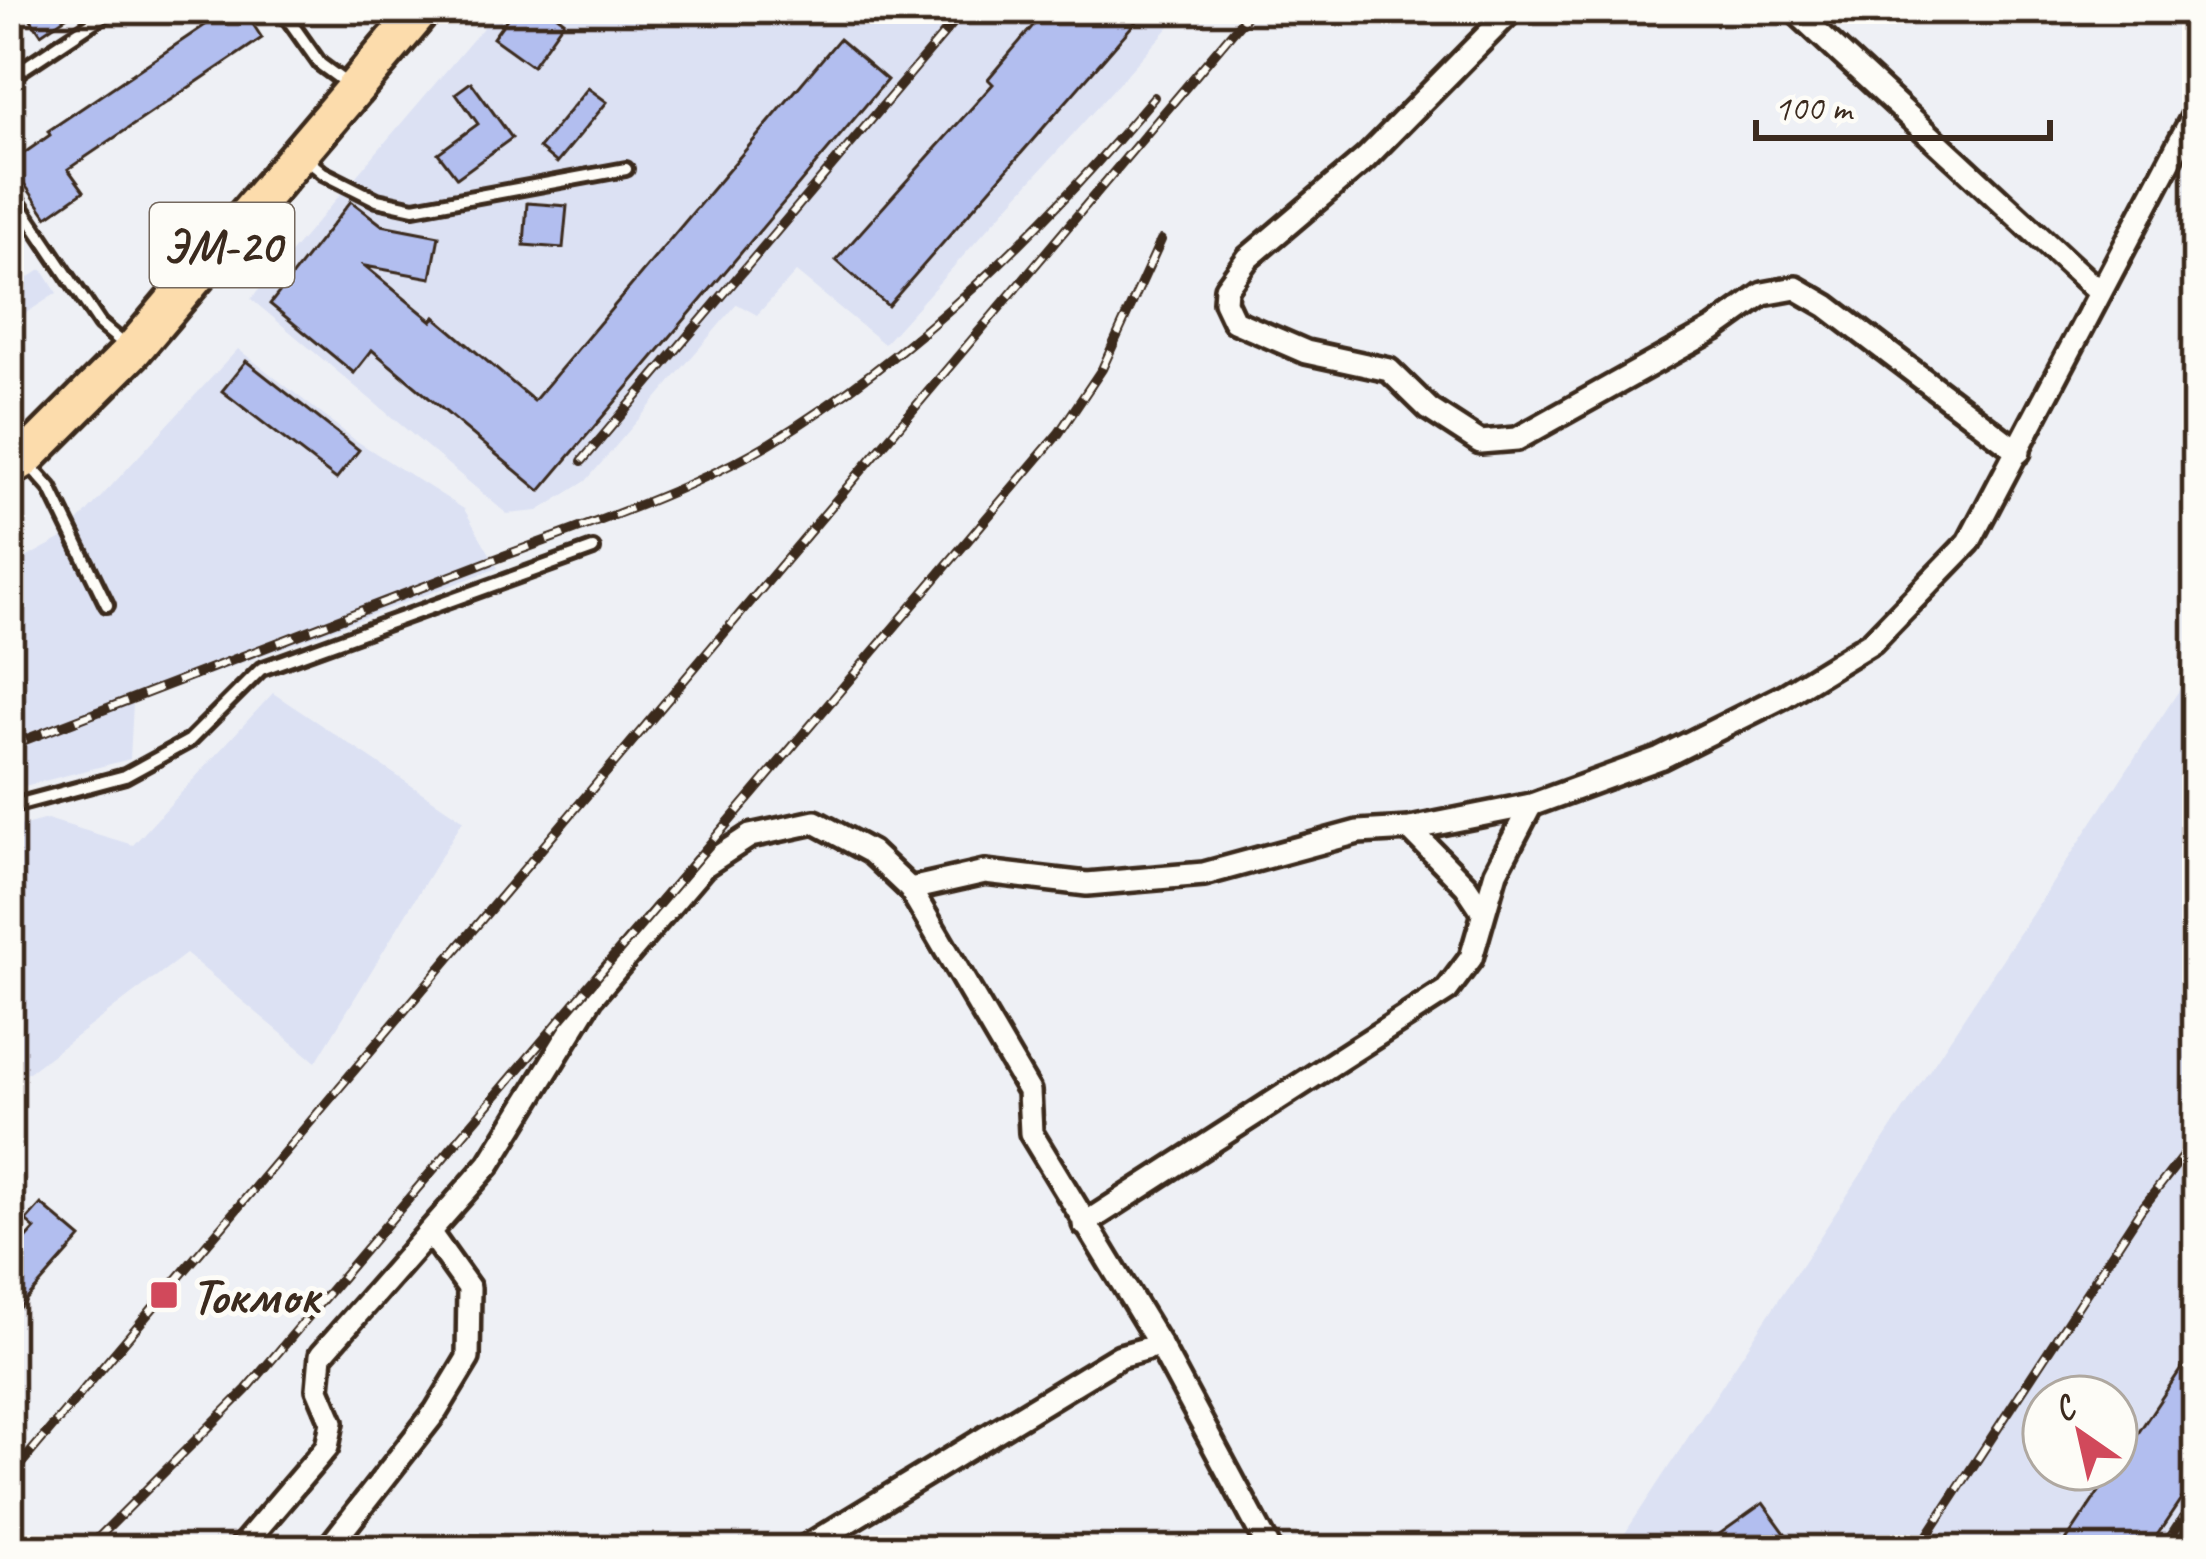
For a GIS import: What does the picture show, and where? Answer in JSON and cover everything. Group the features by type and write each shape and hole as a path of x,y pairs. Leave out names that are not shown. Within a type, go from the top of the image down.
{"main road":[{"name":"ЭМ-20","path":"17,464 132,351 422,9"}],"street":[{"path":"1513,9 1366,158 1248,258 1226,288 1225,302 1234,320 1306,352 1389,370 1430,409 1480,442 1517,439 1714,329 1763,294 1796,288 1827,306 2019,452"},
{"path":"1793,9 2098,291"},
{"path":"910,889 985,872 1088,884 1204,874 1358,832 1410,829 1531,805 1660,758 1784,696 1872,642 1969,542 2197,109"},
{"path":"1084,1224 1447,990 1471,958 1496,872 1531,805"},
{"path":"239,1550 327,1447 332,1422 318,1389 321,1355 489,1164 592,997 704,866 750,836 814,823 871,851 910,889 1029,1091 1031,1133 1160,1345 1270,1550"},
{"path":"1410,829 1466,886 1482,910"},
{"path":"327,1550 436,1411 468,1358 469,1288 429,1232"},
{"path":"801,1550 1120,1356 1160,1345"}],"lane":[{"path":"9,78 113,9"},
{"path":"281,9 320,64 355,89"},
{"path":"301,153 322,173 377,200 414,208 626,170"},
{"path":"9,189 100,325 132,351"},
{"path":"17,464 50,488 107,604"},
{"path":"9,807 125,776 189,741 261,670 593,549"}],"shaded area":[{"path":"499,9 1177,9 1180,15 884,344 796,272 757,315 737,304 586,481 538,511 507,514 251,299"},
{"path":"42,269 57,293 9,324 9,290"},
{"path":"238,349 355,440 464,509 498,568 133,703 130,759 9,790 9,567 64,537"},
{"path":"2197,663 2197,1550 1614,1550"},
{"path":"273,693 463,820 316,1062 186,954 9,1087 9,829 47,819 133,845"}],"building":[{"path":"24,9 78,9 41,34"},
{"path":"229,9 243,9 262,38 68,169 84,191 47,217 10,163 50,135 48,131"},
{"path":"514,9 548,9 564,21 532,66 493,38"},
{"path":"1047,9 1130,9 1140,17 888,306 836,260 993,84 988,79"},
{"path":"839,39 887,80 540,491 372,350 354,373 270,304 351,201 382,225 439,236 431,278 365,266 432,321 435,317 534,401"},
{"path":"471,82 512,138 457,178 438,153 478,124 456,93"},
{"path":"588,88 607,102 557,163 539,148"},
{"path":"527,203 567,206 563,248 524,245"},
{"path":"246,361 359,450 336,479 222,391"},
{"path":"41,1204 81,1238 9,1319 9,1258 35,1229 26,1221"},
{"path":"2197,1345 2197,1476 2147,1550 2060,1550 2098,1493 2140,1493 2140,1430"},
{"path":"1763,1503 1787,1536 1768,1550 1697,1550"}],"railway":[{"path":"582,461 965,9"},
{"path":"9,1478 1252,9"},
{"path":"9,746 630,509 770,443 876,370 976,286 1068,194 1154,97"},
{"path":"95,1541 246,1390 1059,433 1102,369 1161,240"},
{"path":"1918,1550 2140,1211 2197,1138"},
{"path":"2162,1550 2197,1497"}],"place":[{"name":"Токмок","path":"164,1295"}]}
